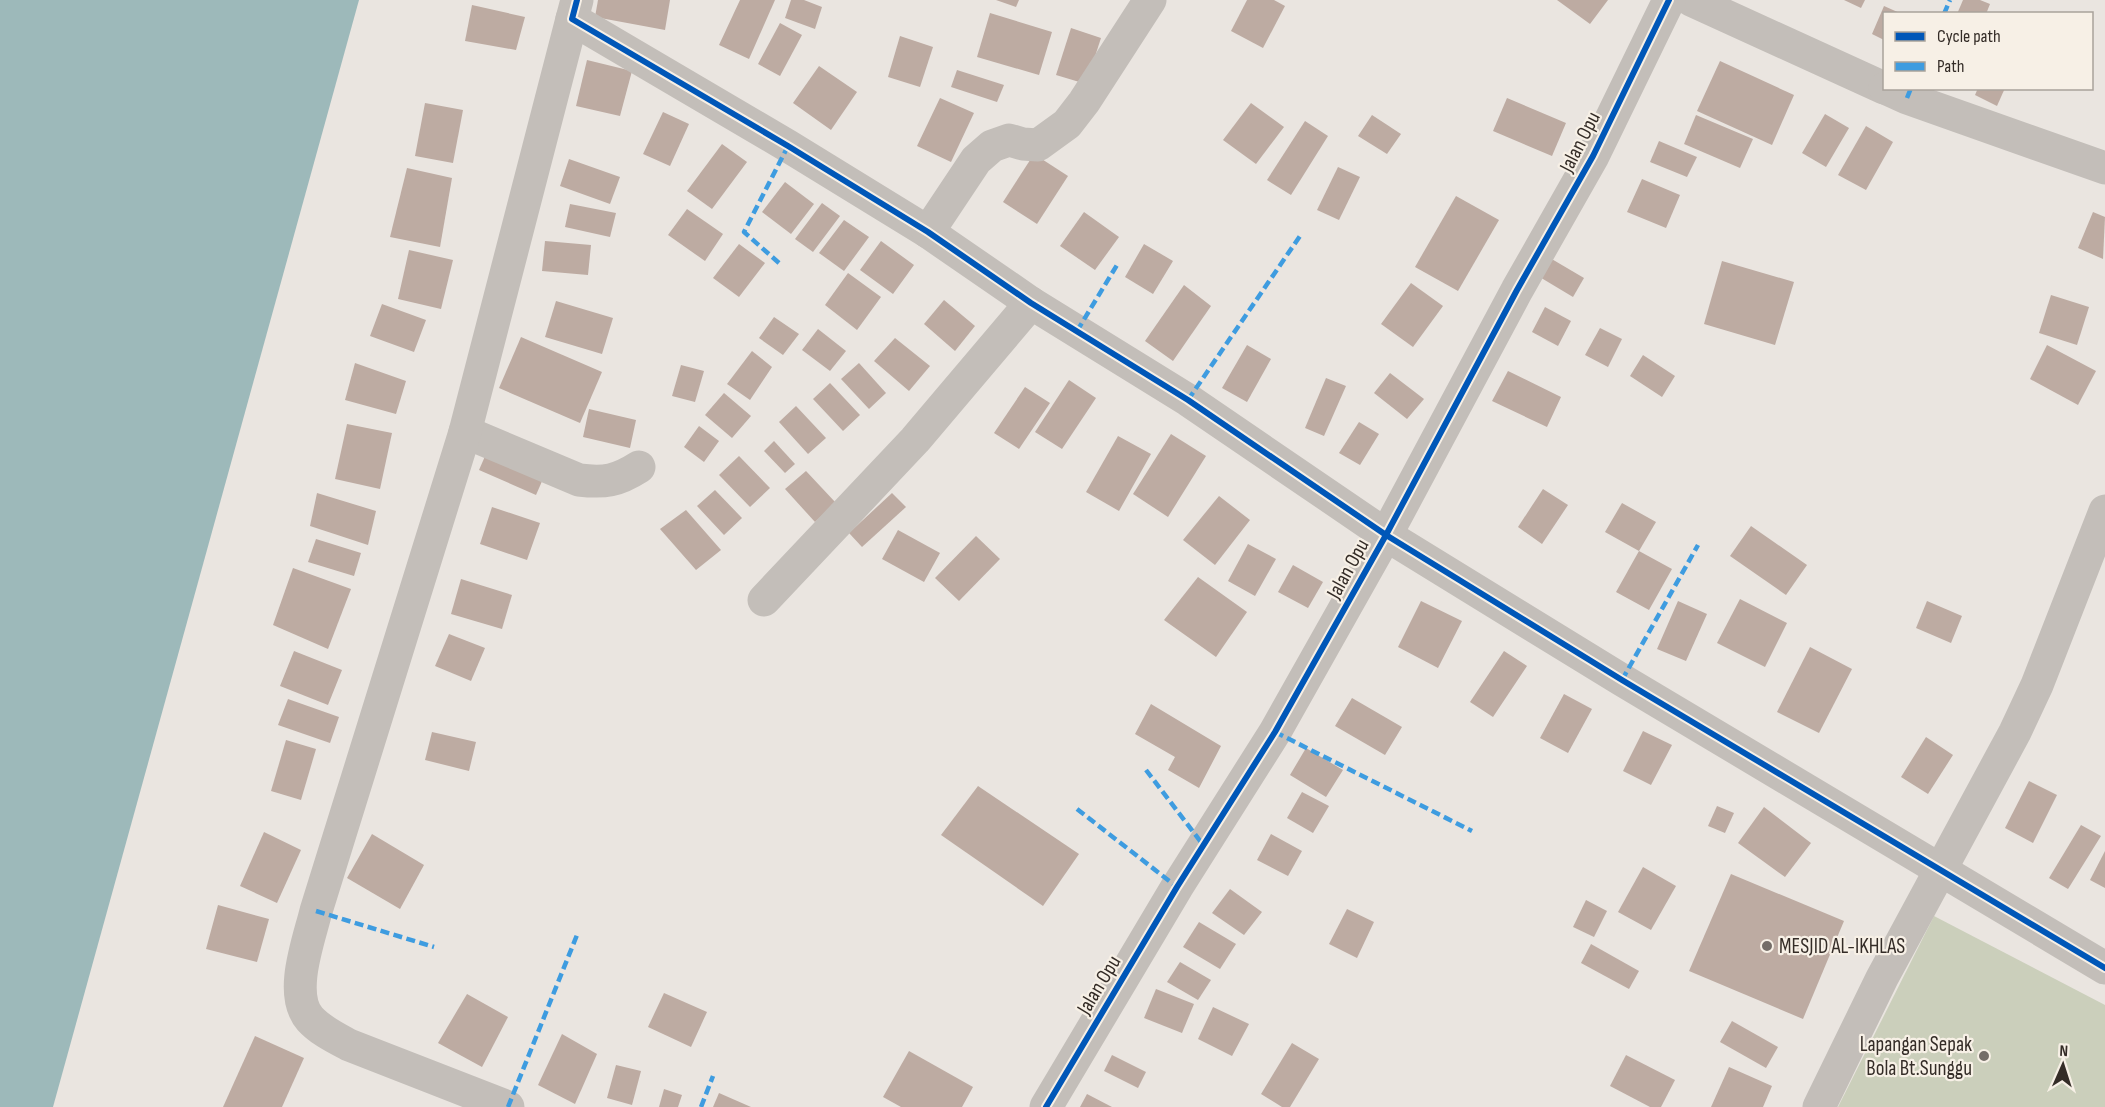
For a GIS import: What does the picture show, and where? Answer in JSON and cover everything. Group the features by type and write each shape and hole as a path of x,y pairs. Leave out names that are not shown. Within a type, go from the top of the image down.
{"street":[{"path":"928,232 976,160 992,146 1010,140 1038,145 1067,124 1084,102 1150,0"},
{"name":"Jalan Opu","path":"1046,1107 1177,887 1275,732 1386,536 1517,290 1593,156 1669,0"},
{"path":"1691,0 1883,87"},
{"path":"508,1107 349,1046 309,1018 302,1002 299,982 316,911 465,432 575,9 788,146 928,232 1031,303 1188,400 1386,536 2105,968"},
{"path":"1889,90 1906,98 2105,168"},
{"path":"764,600 915,440 1031,303"},
{"path":"465,432 579,480 611,481 622,478 639,467"},
{"path":"1819,1107 1882,978 2024,713 2105,512"}],"green space":[{"name":"Lapangan Sepak Bola Bt.Sunggu","path":"1934,916 2105,1005 2105,1107 1838,1107"}],"water":[{"path":"0,0 359,0 53,1107 0,1107"}],"building":[{"path":"598,0 670,0 665,30 595,17"},
{"path":"740,0 775,0 749,59 719,45"},
{"path":"791,0 804,0 822,7 815,29 785,18"},
{"path":"996,0 1019,0 1016,7"},
{"path":"1247,0 1274,0 1285,6 1263,48 1231,31"},
{"path":"1557,0 1608,0 1590,24"},
{"path":"1844,0 1865,0 1861,8"},
{"path":"1963,0 1980,0 1990,4 1987,12 1958,12"},
{"path":"472,5 525,17 516,50 465,41"},
{"path":"1884,6 1898,12 1883,12 1883,40 1872,34"},
{"path":"990,13 1052,32 1039,75 977,57"},
{"path":"780,23 802,35 780,76 758,64"},
{"path":"1071,28 1101,38 1086,84 1056,75"},
{"path":"900,36 933,47 920,87 888,77"},
{"path":"587,60 632,71 620,116 576,106"},
{"path":"1720,61 1794,95 1772,145 1697,111"},
{"path":"819,66 857,92 831,130 793,103"},
{"path":"957,70 1004,85 997,102 951,87"},
{"path":"1977,90 2004,90 1997,106 1975,95"},
{"path":"940,98 974,113 951,162 917,146"},
{"path":"1507,98 1566,123 1552,156 1493,131"},
{"path":"425,103 463,110 453,163 415,156"},
{"path":"1251,103 1284,127 1256,164 1223,140"},
{"path":"663,112 689,124 670,166 643,154"},
{"path":"1825,114 1849,128 1826,167 1802,153"},
{"path":"1372,115 1401,134 1387,154 1358,136"},
{"path":"1696,115 1753,139 1740,168 1684,144"},
{"path":"1305,121 1328,136 1291,195 1267,180"},
{"path":"1866,126 1893,142 1866,190 1838,175"},
{"path":"1659,141 1697,157 1687,177 1650,162"},
{"path":"722,144 747,162 712,209 687,191"},
{"path":"1034,154 1068,176 1037,224 1003,202"},
{"path":"569,159 620,177 610,204 560,186"},
{"path":"1338,167 1360,177 1339,220 1317,210"},
{"path":"407,168 452,178 440,247 390,237"},
{"path":"1642,179 1680,195 1666,228 1627,212"},
{"path":"785,182 814,204 791,234 762,212"},
{"path":"1456,196 1499,220 1458,291 1415,267"},
{"path":"822,203 840,216 813,252 795,239"},
{"path":"570,204 616,213 610,237 565,227"},
{"path":"687,209 723,234 705,261 668,235"},
{"path":"1084,212 1119,237 1095,270 1060,246"},
{"path":"2093,212 2105,217 2103,259 2078,248"},
{"path":"844,220 869,237 844,271 819,253"},
{"path":"545,241 591,245 588,275 542,271"},
{"path":"881,241 914,265 893,294 860,270"},
{"path":"739,244 765,263 739,297 713,278"},
{"path":"1144,244 1173,261 1153,294 1125,277"},
{"path":"409,250 453,260 441,309 398,299"},
{"path":"1550,258 1584,278 1573,297 1538,276"},
{"path":"1722,261 1794,282 1775,345 1704,324"},
{"path":"848,273 881,297 857,330 825,305"},
{"path":"1411,283 1443,306 1413,347 1381,324"},
{"path":"1184,285 1211,306 1173,361 1145,341"},
{"path":"2051,295 2089,307 2077,345 2039,333"},
{"path":"944,300 975,326 955,351 924,324"},
{"path":"556,301 613,318 602,354 545,337"},
{"path":"382,304 426,320 414,352 370,336"},
{"path":"1545,307 1571,321 1558,346 1532,332"},
{"path":"774,317 799,334 783,355 759,338"},
{"path":"1600,328 1622,339 1608,367 1585,355"},
{"path":"818,329 846,351 830,371 802,350"},
{"path":"521,337 602,372 580,423 499,388"},
{"path":"895,338 930,366 909,391 874,361"},
{"path":"1247,345 1271,359 1247,402 1222,388"},
{"path":"2047,345 2096,371 2078,405 2030,379"},
{"path":"752,351 772,367 750,400 727,384"},
{"path":"1643,355 1675,376 1662,397 1630,376"},
{"path":"355,363 406,381 396,414 345,400"},
{"path":"859,363 886,393 869,409 841,379"},
{"path":"681,365 704,371 695,402 672,396"},
{"path":"1508,371 1561,397 1547,427 1492,401"},
{"path":"1390,373 1424,399 1407,419 1374,393"},
{"path":"1326,378 1346,386 1324,436 1305,428"},
{"path":"1069,380 1096,398 1062,449 1035,432"},
{"path":"830,383 860,415 843,431 813,399"},
{"path":"1025,387 1050,403 1019,449 994,433"},
{"path":"724,393 751,416 732,438 705,415"},
{"path":"796,406 826,438 808,454 779,422"},
{"path":"589,409 636,420 630,448 583,437"},
{"path":"1359,422 1379,434 1360,465 1339,453"},
{"path":"347,424 392,433 380,489 335,479"},
{"path":"699,426 719,441 704,462 684,447"},
{"path":"1171,434 1206,456 1168,517 1133,494"},
{"path":"1118,436 1151,454 1119,511 1086,492"},
{"path":"774,441 795,464 785,473 764,451"},
{"path":"489,447 546,472 536,495 479,470"},
{"path":"739,456 770,488 750,507 719,475"},
{"path":"806,471 836,503 815,522 785,489"},
{"path":"1543,489 1568,505 1542,544 1518,527"},
{"path":"715,490 742,518 724,535 697,506"},
{"path":"317,493 376,511 368,545 310,526"},
{"path":"892,493 906,507 862,547 849,533"},
{"path":"1219,496 1250,520 1215,565 1183,540"},
{"path":"1622,503 1656,522 1639,551 1605,532"},
{"path":"492,507 540,523 527,560 480,544"},
{"path":"686,510 721,550 696,570 660,529"},
{"path":"1751,526 1807,565 1786,595 1730,556"},
{"path":"898,530 940,553 924,582 882,559"},
{"path":"976,536 1000,559 959,601 935,578"},
{"path":"316,539 361,553 354,576 308,562"},
{"path":"1248,544 1276,559 1255,596 1228,581"},
{"path":"1639,551 1672,569 1649,610 1616,592"},
{"path":"1293,565 1323,582 1308,608 1278,592"},
{"path":"293,568 351,589 328,649 273,625"},
{"path":"1198,577 1247,612 1216,657 1164,620"},
{"path":"461,579 512,595 502,629 451,614"},
{"path":"1740,599 1787,623 1765,667 1717,643"},
{"path":"1421,601 1462,621 1438,668 1398,647"},
{"path":"1678,601 1707,614 1686,661 1657,649"},
{"path":"1927,601 1962,616 1951,643 1916,628"},
{"path":"449,634 485,648 471,681 435,666"},
{"path":"1810,647 1852,669 1819,733 1777,712"},
{"path":"294,651 342,670 328,705 280,686"},
{"path":"1504,651 1527,666 1493,717 1470,702"},
{"path":"1564,694 1592,709 1568,753 1540,738"},
{"path":"1352,698 1402,727 1385,755 1335,726"},
{"path":"288,699 339,717 330,743 278,725"},
{"path":"1151,704 1221,746 1199,788 1168,770 1175,757 1135,734"},
{"path":"1643,731 1672,745 1651,785 1623,771"},
{"path":"432,732 476,742 469,771 425,760"},
{"path":"1926,737 1953,755 1928,794 1901,777"},
{"path":"286,740 316,749 301,800 271,791"},
{"path":"1306,748 1343,770 1326,797 1290,775"},
{"path":"2029,781 2057,795 2033,843 2005,828"},
{"path":"978,786 1079,854 1043,906 941,835"},
{"path":"1302,792 1329,806 1313,833 1287,818"},
{"path":"1717,806 1734,813 1725,833 1708,826"},
{"path":"1764,807 1811,843 1785,877 1738,843"},
{"path":"2081,825 2101,836 2068,889 2049,878"},
{"path":"264,832 301,850 277,903 240,886"},
{"path":"372,834 424,865 400,909 347,878"},
{"path":"1271,834 1302,851 1288,876 1257,860"},
{"path":"2105,851 2105,888 2090,880"},
{"path":"1643,867 1676,886 1651,930 1618,912"},
{"name":"MESJID AL-IKHLAS","path":"1731,874 1844,921 1803,1019 1689,971"},
{"path":"1230,889 1262,912 1244,935 1212,913"},
{"path":"1586,900 1607,911 1594,937 1573,927"},
{"path":"218,905 269,919 257,962 206,949"},
{"path":"1347,909 1374,922 1357,958 1329,944"},
{"path":"1199,922 1236,944 1220,969 1183,947"},
{"path":"1591,944 1639,971 1629,989 1581,963"},
{"path":"1180,962 1211,980 1198,1000 1167,982"},
{"path":"1156,989 1194,1004 1182,1033 1144,1018"},
{"path":"664,993 707,1012 691,1047 648,1027"},
{"path":"467,994 508,1017 482,1067 438,1043"},
{"path":"1213,1007 1249,1024 1232,1056 1198,1039"},
{"path":"1732,1021 1778,1047 1766,1068 1720,1042"},
{"path":"562,1034 597,1054 575,1104 538,1085"},
{"path":"255,1036 304,1058 282,1107 223,1107"},
{"path":"1292,1043 1319,1059 1290,1107 1282,1107 1261,1094"},
{"path":"909,1051 973,1087 962,1107 901,1107 883,1097"},
{"path":"1112,1055 1146,1072 1138,1088 1104,1071"},
{"path":"1626,1055 1675,1080 1661,1107 1650,1107 1610,1086"},
{"path":"616,1065 641,1071 632,1105 607,1098"},
{"path":"1729,1067 1772,1086 1763,1107 1711,1107"},
{"path":"664,1089 682,1095 678,1107 659,1107"},
{"path":"719,1093 751,1107 713,1107"},
{"path":"1087,1094 1112,1107 1080,1107"}],"marked path":[{"path":"1945,12 1950,0"},
{"path":"1907,98 1910,90"},
{"path":"779,263 744,232 788,146"},
{"path":"1188,400 1300,236"},
{"path":"1077,331 1117,265"},
{"path":"1622,680 1698,545"},
{"path":"1275,732 1472,831"},
{"path":"1146,770 1204,846"},
{"path":"1077,809 1177,887"},
{"path":"316,911 434,947"},
{"path":"508,1107 577,935"},
{"path":"701,1107 713,1076"}],"cycle path":[{"path":"577,0 572,19 788,146 928,232 1031,303 1188,400 1386,535 1622,680 2105,968"},
{"path":"1046,1107 1177,887 1275,732 1386,535 1517,290 1593,156 1669,0"}],"place":[{"name":"MESJID AL-IKHLAS","path":"1767,946"},
{"name":"Lapangan Sepak Bola Bt.Sunggu","path":"1984,1056"}]}
